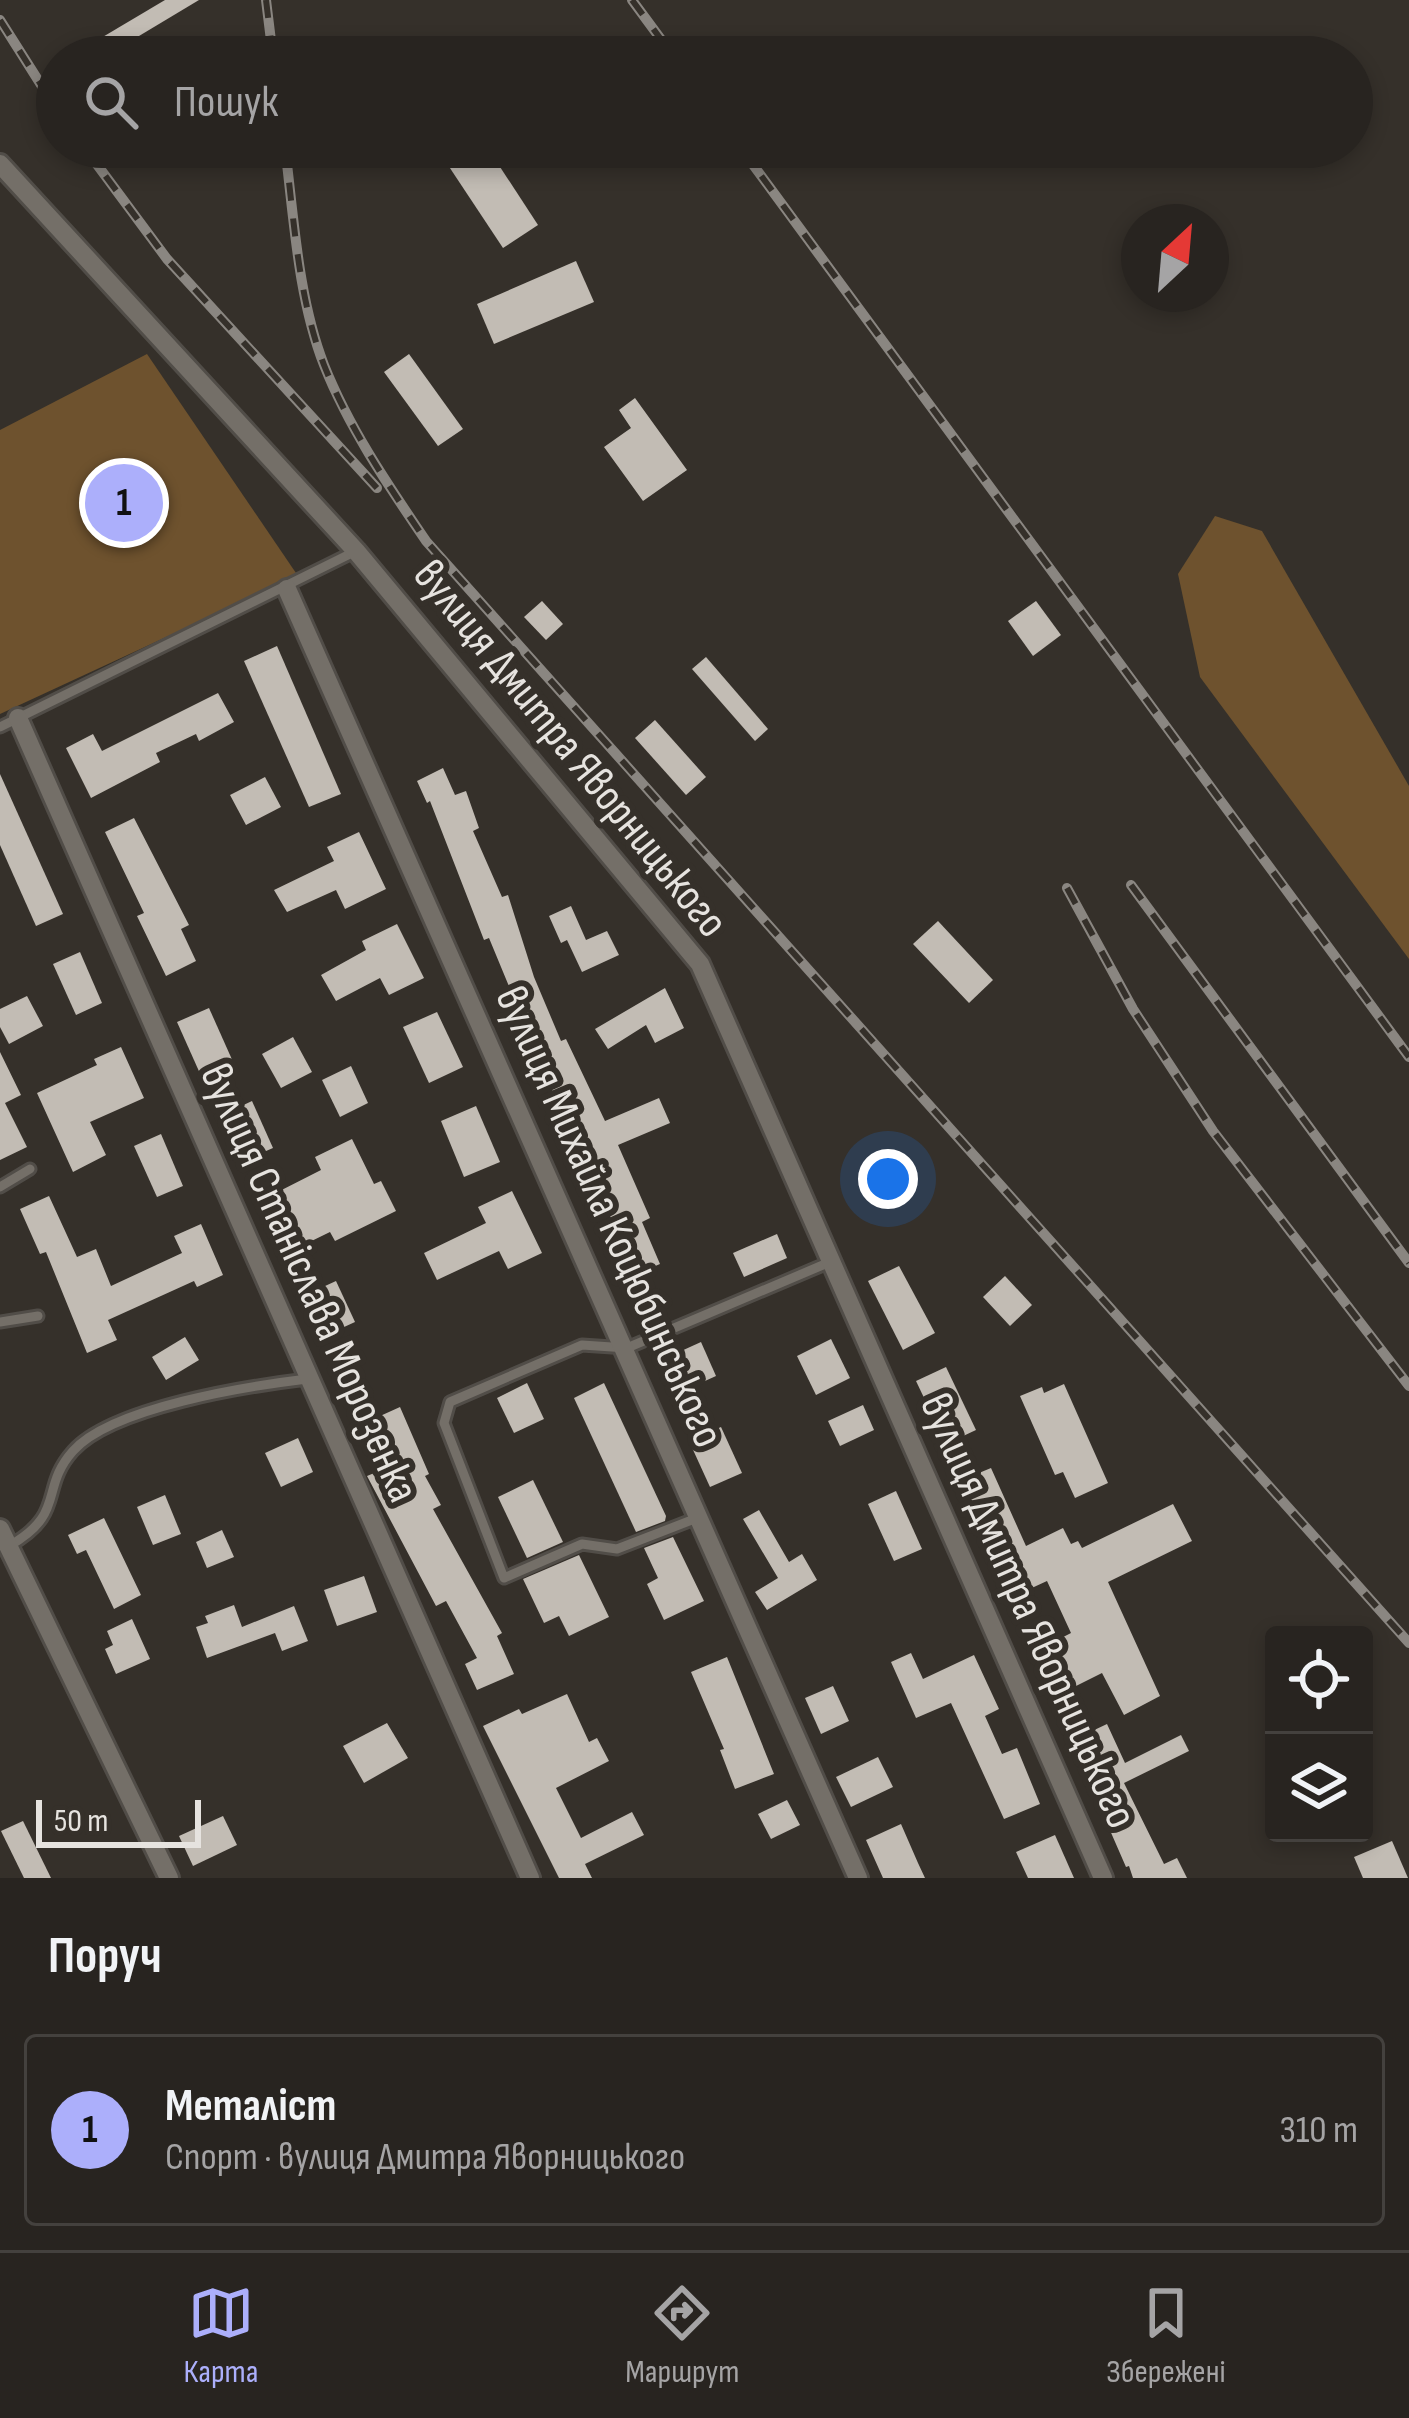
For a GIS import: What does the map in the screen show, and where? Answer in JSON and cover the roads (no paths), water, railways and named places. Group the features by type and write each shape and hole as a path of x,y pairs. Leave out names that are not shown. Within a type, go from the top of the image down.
{"street":[{"name":"вулиця Дмитра Яворницького","path":"0,164 356,551 700,964 1103,1878"},
{"name":"вулиця Михайла Коцюбинського","path":"287,589 858,1878"},
{"name":"вулиця Станіслава Морозенка","path":"9,723 530,1878"},
{"path":"4,1538 170,1878"}],"lane":[{"path":"9,723 356,551"},
{"path":"0,1186 31,1168"},
{"path":"698,1517 617,1549 582,1544 503,1578 444,1423 450,1402 582,1345 627,1348 830,1262"},
{"path":"0,1322 38,1316"},
{"path":"4,1538 36,1531 50,1508 62,1467 97,1431 208,1393 308,1379"}],"railway":[{"path":"266,0 270,36"},
{"path":"632,0 659,36"},
{"path":"0,20 36,77"},
{"path":"100,168 167,259 377,488"},
{"path":"287,168 303,286 324,365 357,434 426,541 1409,1643"},
{"path":"755,168 1409,1057"},
{"path":"1131,885 1409,1263"},
{"path":"1067,888 1133,1009 1213,1131 1409,1386"}],"place":[{"name":"Металіст","path":"124,503"}]}
